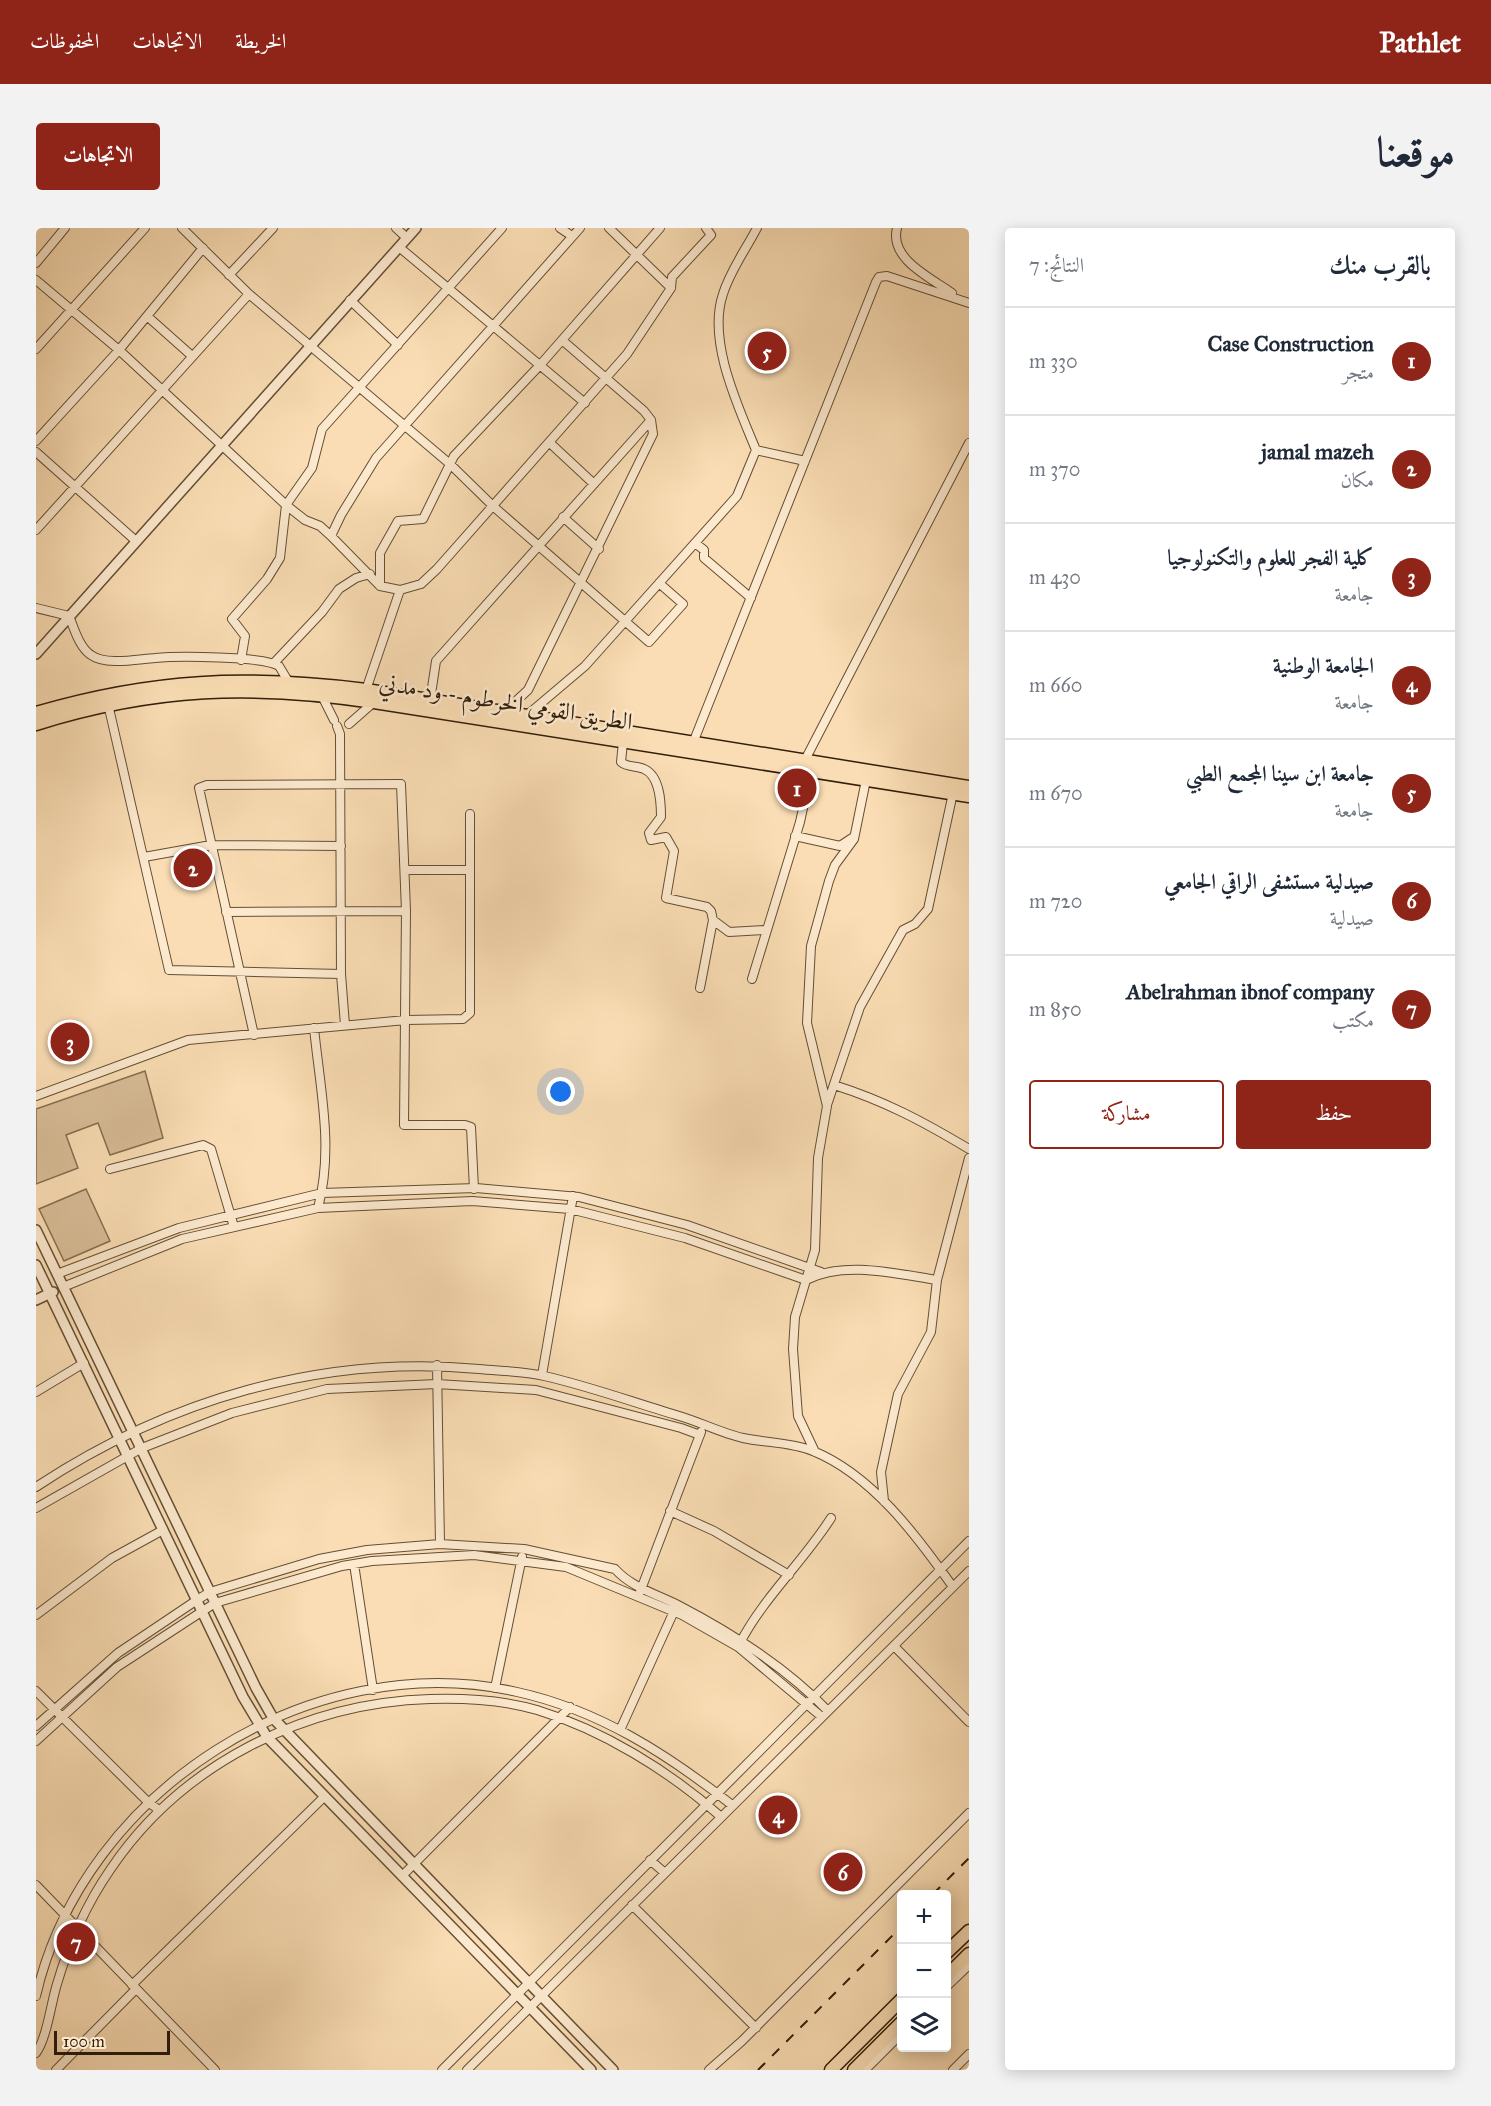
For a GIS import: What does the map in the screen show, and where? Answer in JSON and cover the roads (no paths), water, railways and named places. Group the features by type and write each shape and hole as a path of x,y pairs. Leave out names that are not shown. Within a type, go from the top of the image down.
{"main road":[{"name":"الطريق القومي الخرطوم - ود مدني","path":"36,713 106,694 163,684 212,681 288,681 366,690 693,742 808,765 866,780 969,796"},
{"name":"الطريق القومي الخرطوم - ود مدني","path":"36,724 108,704 163,694 214,690 321,694 623,742 969,787"},
{"path":"951,1949 966,1938"},
{"path":"951,1972 969,1954"},
{"path":"831,2070 897,2004"},
{"path":"854,2070 897,2027"}],"street":[{"path":"36,263 65,228"},
{"path":"36,349 39,339 71,310 145,228"},
{"path":"182,228 249,294 450,464 494,507 649,642 683,604 659,583"},
{"path":"229,274 273,228"},
{"path":"396,228 407,238"},
{"path":"36,654 416,228"},
{"path":"241,660 245,636 232,619 267,579 280,558 286,505 312,468 322,429 449,290 502,228"},
{"path":"560,228 572,236"},
{"path":"332,536 368,469 404,424 495,326 580,228"},
{"path":"609,228 671,288"},
{"path":"380,586 380,553 398,521 423,519 454,456 541,364 660,228"},
{"path":"36,280 119,350 286,505 305,520 320,526 332,536 380,586 400,590 421,584 494,507 608,378 633,347 671,288 672,277 711,235 706,228"},
{"path":"526,716 585,666 737,496 756,450 727,374 717,325 723,294 757,228"},
{"path":"897,228 895,236 907,262 965,301"},
{"path":"399,247 585,403"},
{"path":"36,441 119,350 203,248"},
{"path":"693,742 879,277 886,276 965,301"},
{"path":"36,530 249,294"},
{"path":"350,300 398,345"},
{"path":"147,316 192,356"},
{"path":"504,712 528,690 599,549 653,434 651,420 644,411 562,340"},
{"path":"430,701 436,661 651,420"},
{"path":"550,443 594,483"},
{"path":"752,979 795,836 808,765 969,443"},
{"path":"756,450 805,461"},
{"path":"36,452 136,541"},
{"path":"563,517 599,549"},
{"path":"695,543 704,550 704,558 751,598"},
{"path":"274,663 322,612 339,589 356,578 370,574"},
{"path":"366,690 400,590"},
{"path":"36,608 69,616"},
{"path":"69,616 84,649 93,657 115,660 185,657 274,663 282,669 288,681"},
{"path":"321,694 341,726 341,974 345,1025"},
{"path":"341,726 374,702"},
{"path":"108,704 169,970 341,974"},
{"path":"623,742 621,762 626,766 645,769 650,773 660,797 661,817 649,833 651,840 666,837 674,851 666,898 707,907 711,911 713,920 700,988"},
{"path":"827,1106 807,1023 811,946 835,865 851,845 854,836 866,780"},
{"path":"254,1035 199,788 207,785 340,782 401,784 406,911 405,1125 465,1125 471,1127 474,1189"},
{"path":"815,1452 798,1416 793,1349 795,1317 816,1241 818,1158 827,1106 860,1007 903,930 915,924 927,909 953,794"},
{"path":"36,1096 188,1040 406,1020 463,1019 470,1013 468,870 470,814"},
{"path":"795,836 840,846 854,836"},
{"path":"144,857 211,844 341,846"},
{"path":"405,870 468,870"},
{"path":"226,912 406,911"},
{"path":"713,920 729,932 766,930"},
{"path":"314,1028 326,1123 326,1159 318,1208"},
{"path":"834,1085 910,1114 969,1149"},
{"path":"110,1169 203,1145 207,1146 211,1149 234,1227"},
{"path":"884,1501 881,1472 898,1394 931,1332 937,1280 969,1158"},
{"path":"40,1283 57,1274 179,1228 322,1193 474,1189 573,1196 687,1225 821,1272 872,1272 937,1280"},
{"path":"542,1375 573,1196"},
{"path":"36,1300 182,1239 234,1227 318,1208 471,1201 570,1209 680,1237 806,1280 821,1272"},
{"path":"680,1237 687,1225"},
{"path":"36,1230 215,1603 273,1718 613,2070"},
{"path":"36,1265 40,1283 49,1293 202,1611 267,1737 591,2070"},
{"path":"36,1392 84,1363"},
{"path":"437,1365 440,1544"},
{"path":"36,1487 79,1458 134,1432 217,1398 285,1379 355,1368 437,1365 542,1375 705,1424 741,1438 791,1444 815,1452 848,1470 884,1501 953,1587"},
{"path":"36,1508 126,1454 232,1413 327,1389 437,1384 536,1390 700,1435"},
{"path":"640,1592 705,1424"},
{"path":"670,1511 733,1542 789,1575"},
{"path":"740,1644 752,1621 813,1547 831,1518"},
{"path":"36,1615 112,1558 163,1530"},
{"path":"442,2070 969,1541"},
{"path":"36,1726 118,1653 210,1592 319,1559 367,1550 440,1544 524,1549 615,1569 624,1580 640,1592"},
{"path":"495,1688 524,1549"},
{"path":"36,1741 117,1667 215,1603 321,1570 354,1564 474,1555 566,1568 640,1592 676,1608 740,1644 811,1699 825,1714"},
{"path":"354,1564 373,1690"},
{"path":"467,2070 969,1571"},
{"path":"621,1728 676,1608"},
{"path":"894,1646 969,1722"},
{"path":"36,1996 41,1973 65,1916 95,1867 147,1802 203,1758 259,1725 329,1698 402,1685 457,1684 495,1688 570,1707 621,1728 732,1805"},
{"path":"36,1691 147,1802 159,1810"},
{"path":"37,2051 66,1955 88,1905 111,1868 159,1810 238,1752 282,1729 336,1711 402,1700 453,1698 514,1704 560,1718 614,1742 706,1804 720,1816"},
{"path":"402,1876 570,1707"},
{"path":"56,2070 134,1987 324,1797"},
{"path":"709,2070 756,2028 969,1813"},
{"path":"650,1860 665,1872"},
{"path":"36,1885 215,2070"},
{"path":"632,1905 756,2028"},
{"path":"951,1982 969,1965"},
{"path":"865,2070 897,2038"},
{"path":"953,2070 969,2054"}],"railway":[{"path":"937,1890 969,1858"},
{"path":"758,2070 897,1931"}],"place":[{"name":"جامعة ابن سينا المجمع الطبي","path":"767,351"},
{"name":"Case Construction","path":"797,788"},
{"name":"jamal mazeh","path":"193,868"},
{"name":"كلية الفجر للعلوم والتكنولوجيا","path":"70,1042"},
{"name":"الجامعة الوطنية","path":"778,1815"},
{"name":"صيدلية مستشفى الراقي الجامعي","path":"843,1872"},
{"name":"Abelrahman ibnof company","path":"76,1942"}]}
